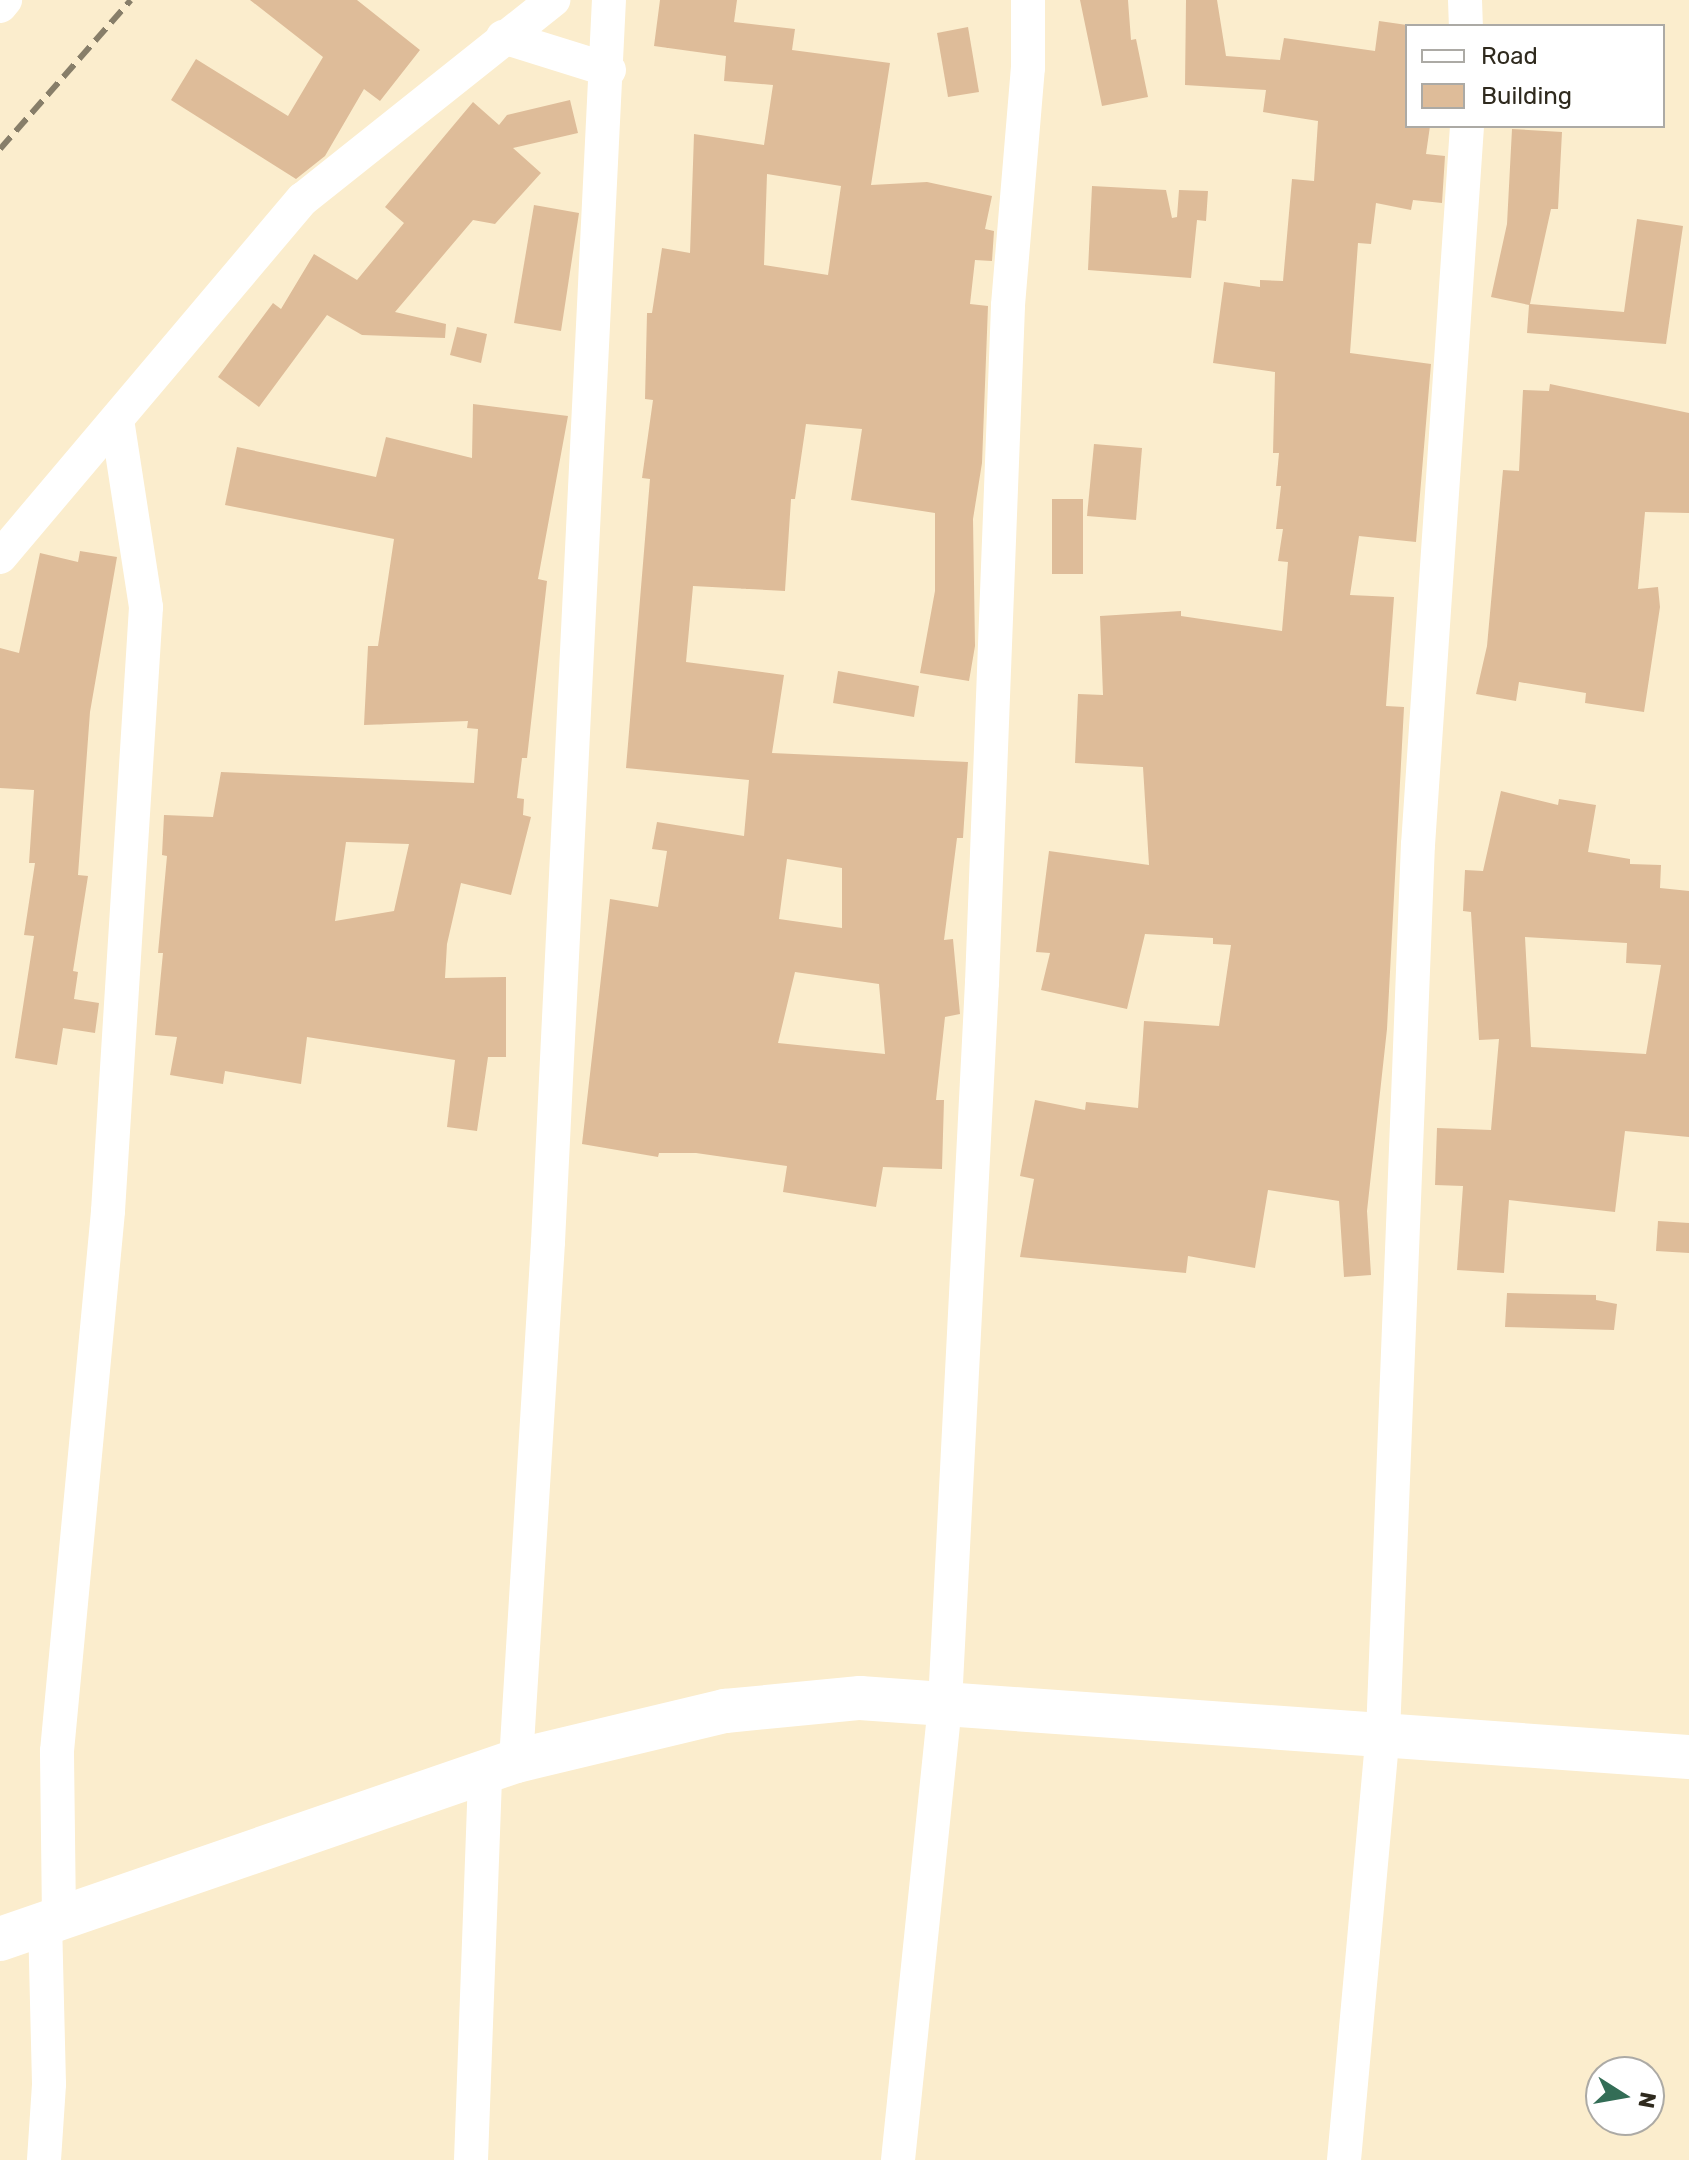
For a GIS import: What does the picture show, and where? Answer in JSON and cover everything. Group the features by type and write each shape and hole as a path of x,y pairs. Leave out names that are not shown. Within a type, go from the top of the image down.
{"street":[{"path":"0,6 5,0"},
{"path":"0,557 303,199 553,0"},
{"path":"471,2160 501,1766 609,70 609,0"},
{"path":"898,2160 945,1703 982,983 1008,305 1028,68 1028,0"},
{"path":"1465,0 1466,24"},
{"path":"503,37 609,70"},
{"path":"1344,2160 1383,1734 1418,845 1467,128"},
{"path":"44,2160 49,2084 57,1751 108,1211 146,607 117,420"},
{"path":"0,1939 501,1766 725,1711 860,1698 1689,1757"}],"building":[{"path":"250,0 357,0 420,50 380,101 364,89 325,156 296,179 171,100 196,59 288,116 323,57"},
{"path":"660,0 737,0 734,22 795,29 792,50 890,63 871,185 927,182 992,196 985,229 994,231 992,261 975,260 970,304 988,306 982,463 973,519 975,646 969,681 920,673 935,591 935,513 851,500 862,429 806,424 795,499 791,499 785,591 693,586 686,662 784,675 772,753 968,762 963,838 957,838 944,940 953,939 960,1014 945,1017 936,1100 944,1100 942,1169 883,1167 876,1207 783,1192 787,1166 696,1153 659,1153 658,1157 582,1144 610,899 658,907 667,851 652,849 657,822 744,836 749,780 626,768 650,479 642,478 653,400 645,399 647,313 652,313 662,248 690,253 694,134 764,145 773,85 724,81 726,56 654,46","holes":["767,174 841,186 828,275 764,265","787,859 842,868 842,928 779,919","795,972 879,984 885,1054 778,1043"]},
{"path":"1080,0 1128,0 1131,40 1136,39 1148,97 1102,106"},
{"path":"1186,0 1217,0 1226,56 1280,60 1284,38 1375,51 1379,21 1405,25 1405,128 1430,128 1426,154 1445,156 1442,203 1413,200 1411,210 1376,203 1371,244 1358,243 1350,353 1431,364 1416,542 1359,536 1350,595 1394,597 1386,706 1404,707 1387,1029 1367,1211 1371,1275 1344,1277 1339,1201 1268,1190 1255,1268 1188,1256 1186,1273 1020,1257 1034,1179 1020,1176 1035,1100 1085,1110 1086,1102 1138,1108 1144,1021 1219,1026 1231,945 1213,944 1213,938 1145,934 1127,1009 1041,990 1050,953 1036,952 1049,851 1149,865 1143,767 1075,763 1078,694 1103,695 1100,616 1181,611 1181,616 1282,631 1288,562 1278,561 1283,529 1276,529 1281,486 1276,486 1279,453 1273,453 1275,372 1213,363 1224,282 1260,287 1260,280 1283,281 1292,179 1314,181 1318,121 1263,112 1266,90 1185,85"},
{"path":"968,27 979,92 948,97 937,33"},
{"path":"570,100 578,133 513,148 541,173 495,224 473,220 395,312 446,324 445,338 362,335 327,315 259,407 218,377 273,303 281,309 314,254 357,280 404,223 385,207 473,102 499,125 507,115"},
{"path":"1512,129 1562,132 1558,209 1551,209 1530,304 1624,312 1637,219 1683,226 1666,344 1527,333 1529,305 1491,297 1507,224"},
{"path":"1092,186 1166,190 1172,218 1177,217 1179,190 1208,191 1206,221 1197,220 1191,278 1088,270"},
{"path":"534,205 579,213 561,331 514,323"},
{"path":"457,327 487,334 481,363 450,355"},
{"path":"1550,384 1689,413 1689,513 1645,512 1638,589 1658,587 1660,607 1644,712 1585,703 1586,693 1519,682 1516,701 1476,694 1487,646 1503,470 1519,471 1523,390 1549,391"},
{"path":"473,404 568,416 538,579 547,581 527,758 522,758 517,798 524,799 523,815 531,817 511,895 461,883 447,944 445,978 506,977 506,1057 488,1057 477,1131 447,1127 455,1060 307,1037 301,1084 225,1071 223,1084 170,1075 177,1037 155,1035 163,953 158,953 167,856 162,855 164,815 213,817 221,772 474,783 478,729 467,728 468,721 364,725 368,646 378,646 394,539 225,505 237,447 376,477 386,437 472,458","holes":["346,842 409,844 394,911 335,921"]},
{"path":"1094,444 1142,448 1136,520 1087,516"},
{"path":"1052,499 1083,499 1083,574 1052,574"},
{"path":"80,551 117,557 90,712 78,875 88,876 73,971 78,972 74,999 99,1003 95,1033 63,1028 57,1065 15,1058 34,936 24,935 35,863 29,863 34,790 0,788 0,648 19,653 40,553 78,562"},
{"path":"838,671 919,686 914,717 833,703"},
{"path":"1501,791 1558,805 1559,799 1596,805 1588,852 1630,859 1630,864 1661,865 1660,888 1689,891 1689,1137 1625,1131 1615,1212 1509,1200 1504,1273 1457,1270 1463,1186 1435,1185 1437,1128 1491,1130 1499,1039 1479,1040 1471,912 1463,911 1465,870 1483,871","holes":["1525,937 1627,943 1626,963 1661,965 1646,1054 1531,1047"]},
{"path":"1658,1221 1689,1223 1689,1253 1656,1251"},
{"path":"1507,1293 1596,1295 1596,1300 1617,1304 1614,1330 1505,1327"}],"railway":[{"path":"0,149 131,0"}]}
